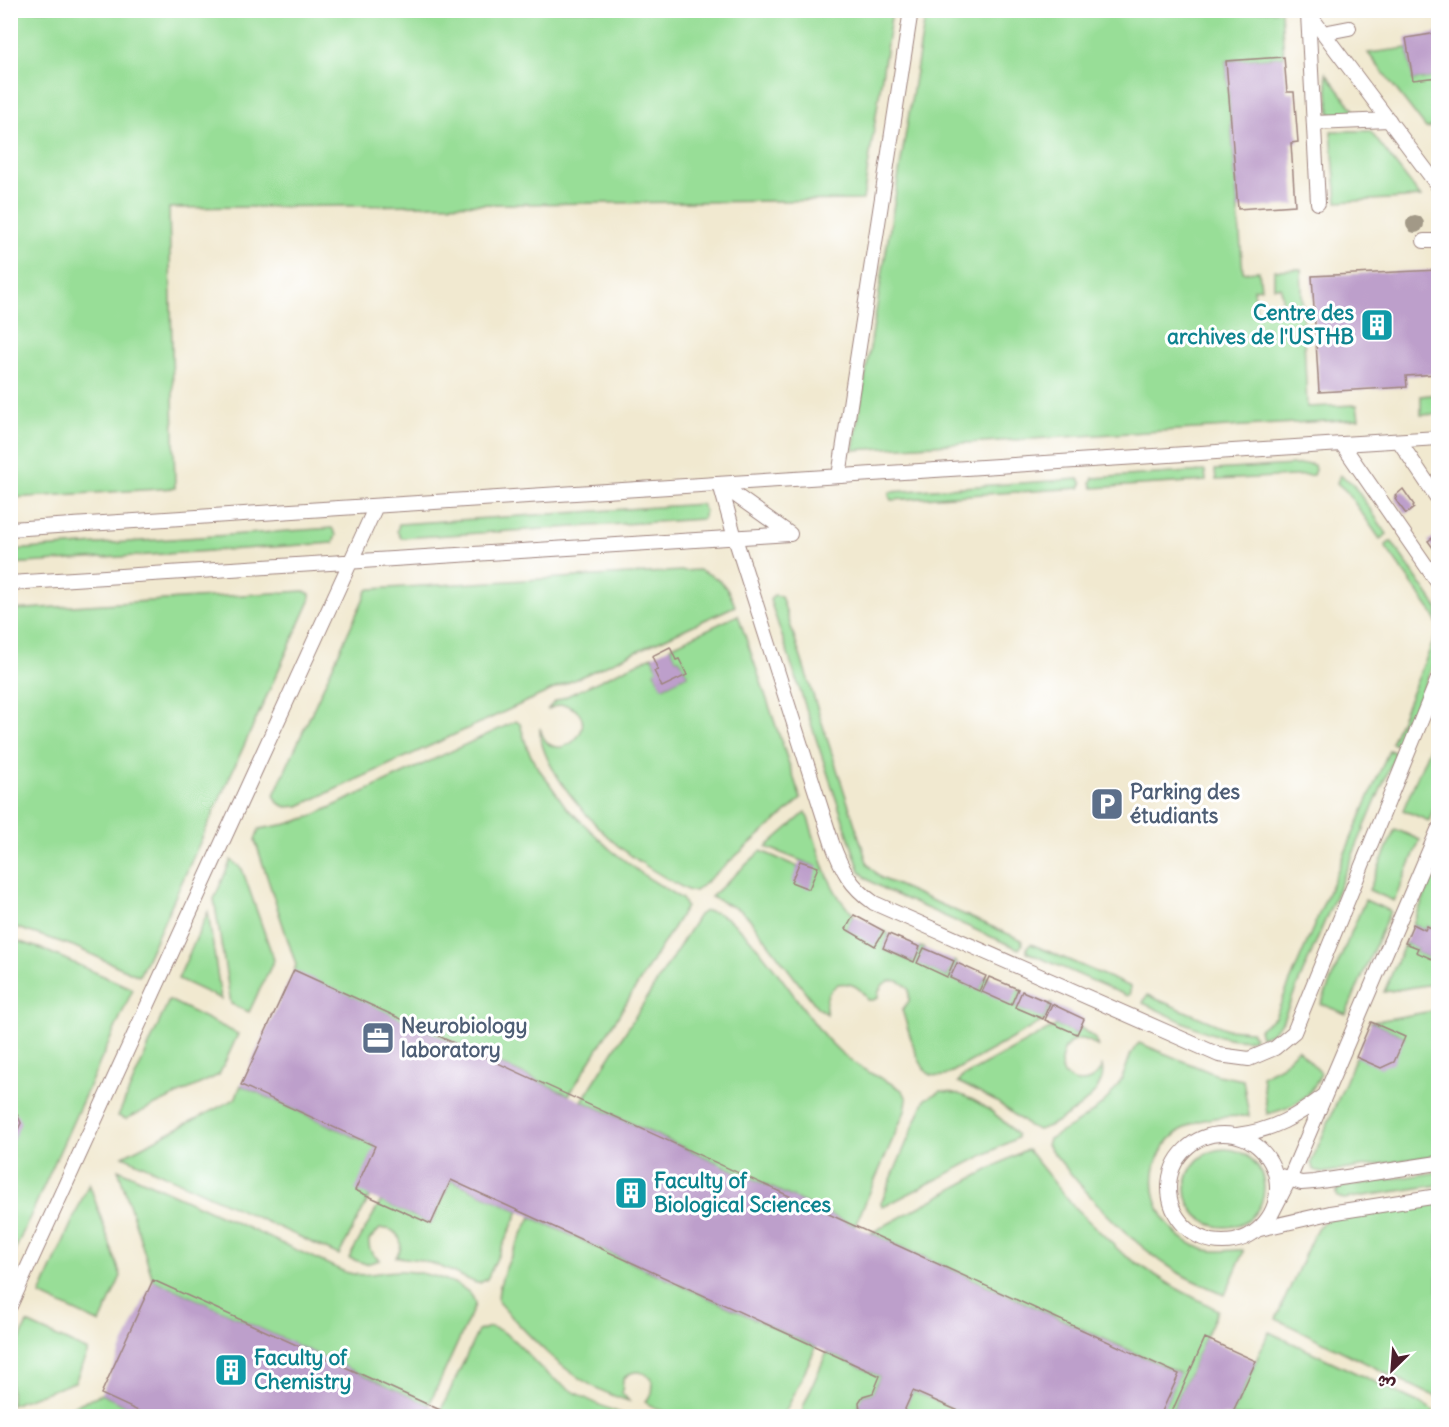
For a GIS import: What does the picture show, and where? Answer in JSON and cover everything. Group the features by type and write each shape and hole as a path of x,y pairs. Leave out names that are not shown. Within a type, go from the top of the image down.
{"lane":[{"path":"839,476 910,10"},
{"path":"1307,12 1438,186"},
{"path":"1307,12 1318,203"},
{"path":"1323,33 1349,28"},
{"path":"1314,123 1389,120"},
{"path":"1424,241 1438,241"},
{"path":"10,529 1438,438"},
{"path":"1399,441 1438,499"},
{"path":"1342,444 1438,583"},
{"path":"720,484 735,538 839,861 849,880 860,893 874,903 1219,1055 1249,1059 1275,1048 1294,1032 1438,679"},
{"path":"10,583 790,534 720,484"},
{"path":"10,1306 376,506"},
{"path":"1438,830 1289,1180 1271,1215 1260,1228 1245,1238 1228,1242 1211,1241 1195,1234 1182,1223 1173,1208 1169,1192 1170,1175 1177,1159 1188,1146 1203,1137 1220,1133 1237,1135 1251,1141 1262,1150 1280,1175 1289,1180 1301,1183 1438,1163"},
{"path":"1237,1135 1260,1131 1280,1124 1304,1111 1326,1094"},
{"path":"1271,1215 1277,1198 1274,1168"},
{"path":"1260,1228 1330,1213 1438,1196"}],"green space":[{"path":"11,10 892,11 863,200 169,208 175,488 11,498"},
{"path":"926,11 1281,11 1284,57 1226,61 1243,272 1259,271 1261,288 1254,289 1256,312 1283,309 1281,287 1274,287 1274,270 1301,269 1307,407 1357,405 1359,419 853,450"},
{"path":"1408,48 1413,80 1438,77 1438,126 1426,128 1368,53"},
{"path":"1326,73 1357,114 1330,114"},
{"path":"1331,131 1370,131 1421,197 1337,202"},
{"path":"1438,394 1438,414 1421,415 1421,396"},
{"path":"1314,465 1313,475 1216,480 1215,470"},
{"path":"1205,471 1206,481 1093,488 1091,483 1093,478"},
{"path":"1340,475 1352,483 1387,534 1380,539 1347,492 1337,483"},
{"path":"1079,479 1082,484 1080,488 891,500 889,496 890,492"},
{"path":"701,504 705,511 703,519 401,538 397,531 399,524"},
{"path":"332,528 336,535 333,543 11,564 11,550"},
{"path":"1390,542 1438,609 1438,623 1385,546"},
{"path":"699,570 722,583 735,606 299,806 286,807 278,803 274,795 367,591 370,589"},
{"path":"304,591 310,594 310,601 139,976 73,946 11,926 11,610"},
{"path":"774,595 781,596 868,865 881,878 1022,940 1019,949 885,890 867,879 860,871 770,600"},
{"path":"738,615 801,799 698,889 689,891 630,855 610,839 583,811 548,759 542,743 540,728 546,741 555,747 565,746 574,741 583,723 579,714 569,706 563,705 547,710 554,702 652,656 658,670 654,672 663,687 687,675 670,647"},
{"path":"1438,630 1438,653 1399,746 1391,743"},
{"path":"516,721 520,724 534,762 566,807 611,850 645,876 682,899 686,907 569,1095 294,971 296,965 255,840 259,829 310,817"},
{"path":"1432,742 1438,745 1438,797 1429,821 1403,810"},
{"path":"1389,750 1396,753 1282,1022 1271,1033 1261,1037 1259,1029 1275,1017"},
{"path":"806,812 819,853 836,893 854,915 846,929 884,931 889,934 883,949 913,962 920,947 924,948 918,963 947,977 954,961 957,963 950,978 979,990 986,976 989,977 983,992 1018,989 1022,991 1015,1007 1043,1018 1050,1003 1052,1004 1045,1020 945,1076 938,1076 927,1072 915,1051 902,1010 909,1001 909,990 900,982 895,980 885,983 881,986 878,998 873,1000 867,1000 856,986 838,984 827,997 825,1005 827,1014 817,1007 749,918 740,910 711,897 761,851 798,867 817,867 766,847"},
{"path":"1395,829 1420,840 1394,901 1369,890"},
{"path":"231,860 242,869 274,960 249,1012 231,1004 214,899"},
{"path":"1438,864 1438,931 1427,926 1425,930 1413,924"},
{"path":"1365,900 1390,911 1346,1014 1321,1004"},
{"path":"705,911 720,915 737,926 772,965 818,1028 840,1052 862,1068 903,1091 907,1099 905,1111 855,1226 582,1101 699,915"},
{"path":"208,912 221,999 178,979"},
{"path":"11,939 42,949 133,989 11,1259"},
{"path":"1405,943 1418,948 1416,952 1432,959 1438,944 1438,983 1384,992"},
{"path":"1031,944 1131,987 1129,995 1027,952 1027,947"},
{"path":"1147,995 1227,1029 1251,1031 1254,1037 1253,1039 1240,1039 1226,1037 1197,1028 1143,1003"},
{"path":"169,1000 238,1034 219,1075 126,1119 118,1116"},
{"path":"1438,1010 1438,1155 1322,1173 1314,1170 1311,1163 1356,1057 1405,1037 1371,1022"},
{"path":"1057,1025 1077,1034 1080,1027 1095,1039 1098,1047 1086,1040 1076,1040 1068,1045 1061,1063 1063,1072 1070,1079 1088,1081 1102,1066 1102,1077 1091,1097 1058,1121 1038,1130 997,1102 958,1082 962,1077"},
{"path":"1139,1043 1217,1075 1243,1080 1249,1116 1208,1119 1186,1127 1170,1140 1159,1156 1154,1174 1154,1192 1160,1210 1170,1226 1184,1240 1208,1250 1243,1250 1225,1295 1184,1276 1124,1231 1092,1198 1047,1145 1049,1139 1090,1114 1107,1099 1121,1080 1130,1056"},
{"path":"1298,1049 1321,1073 1317,1082 1300,1101 1285,1109 1267,1114 1262,1076 1281,1066"},
{"path":"241,1085 375,1146 370,1196 339,1255 123,1156 235,1099"},
{"path":"941,1091 962,1095 983,1106 1009,1127 1017,1138 882,1206 881,1203 925,1099"},
{"path":"1225,1149 1240,1152 1257,1166 1264,1188 1261,1203 1247,1220 1225,1227 1210,1224 1193,1210 1186,1188 1189,1173 1203,1156"},
{"path":"1028,1150 1073,1206 1124,1255 1174,1287 1218,1310 1170,1416 1160,1416 1179,1373 871,1233"},
{"path":"118,1169 345,1272 360,1275 394,1271 411,1272 433,1276 466,1290 475,1305 429,1405 153,1280"},
{"path":"1438,1172 1438,1185 1344,1199 1338,1197 1336,1193 1340,1187"},
{"path":"451,1180 519,1211 487,1279 476,1283 421,1260 396,1257 401,1246 400,1241 395,1233 386,1229 380,1229 369,1240 371,1252 380,1260 366,1264 349,1258 381,1201 431,1224"},
{"path":"89,1183 121,1276 100,1323 40,1295"},
{"path":"1438,1203 1438,1396 1429,1394 1276,1319 1314,1234 1318,1227 1328,1219"},
{"path":"531,1217 816,1347 787,1409 780,1416 710,1418 675,1414 645,1402 652,1394 653,1383 643,1373 631,1373 623,1379 622,1393 629,1401 590,1385 557,1362 499,1303 498,1295 504,1273"},
{"path":"27,1323 88,1351 75,1382 11,1405 11,1361"},
{"path":"490,1327 498,1329 514,1340 543,1370 569,1389 629,1416 454,1416 441,1410 478,1331"},
{"path":"1269,1332 1428,1407 1433,1410 1435,1416 1231,1416"},
{"path":"827,1352 880,1376 873,1393 863,1396 859,1404 860,1411 868,1416 803,1416 803,1407"},
{"path":"913,1391 970,1416 909,1416 905,1408"},
{"path":"101,1394 149,1416 51,1416"}],"building":[{"path":"1438,33 1438,77 1413,80 1406,38"},
{"path":"1284,57 1287,92 1294,92 1298,142 1291,143 1295,205 1238,209 1226,61"},
{"name":"Centre des archives de l'USTHB","path":"1438,270 1438,374 1406,376 1407,387 1319,392 1312,276"},
{"path":"1403,489 1414,505 1414,508 1406,514 1395,499 1397,497 1395,496"},
{"path":"1437,535 1438,538 1438,555 1428,541"},
{"path":"670,647 687,675 662,687 654,671 658,670 652,656"},
{"path":"800,861 818,867 809,889 791,882"},
{"path":"854,915 884,931 875,946 846,929"},
{"path":"1413,924 1425,930 1427,926 1438,931 1438,944 1432,959 1416,952 1418,948 1405,943"},
{"path":"889,934 920,947 914,962 883,948"},
{"path":"924,948 954,961 947,977 917,963"},
{"path":"957,963 986,976 979,991 950,978"},
{"name":"Faculty of Biological Sciences","path":"294,970 1179,1374 1160,1416 970,1416 913,1391 905,1409 909,1416 868,1416 860,1411 859,1402 863,1396 873,1393 880,1376 451,1180 431,1224 355,1190 375,1146 241,1085"},
{"path":"989,977 1018,989 1011,1005 982,992"},
{"path":"1022,991 1050,1003 1043,1019 1015,1007"},
{"path":"1052,1004 1084,1019 1077,1034 1045,1020"},
{"path":"1371,1022 1405,1037 1394,1062 1381,1068 1356,1057"},
{"path":"10,1110 17,1114 21,1123 10,1147"},
{"name":"Faculty of Chemistry","path":"153,1280 454,1416 149,1416 101,1394"},
{"path":"1205,1338 1256,1361 1231,1416 1170,1416"}],"place":[{"name":"Centre des archives de l'USTHB","path":"1377,325"},
{"name":"Parking des étudiants","path":"1107,804"},
{"name":"Neurobiology laboratory","path":"378,1038"},
{"name":"Faculty of Biological Sciences","path":"631,1193"},
{"name":"Faculty of Chemistry","path":"231,1370"}]}
